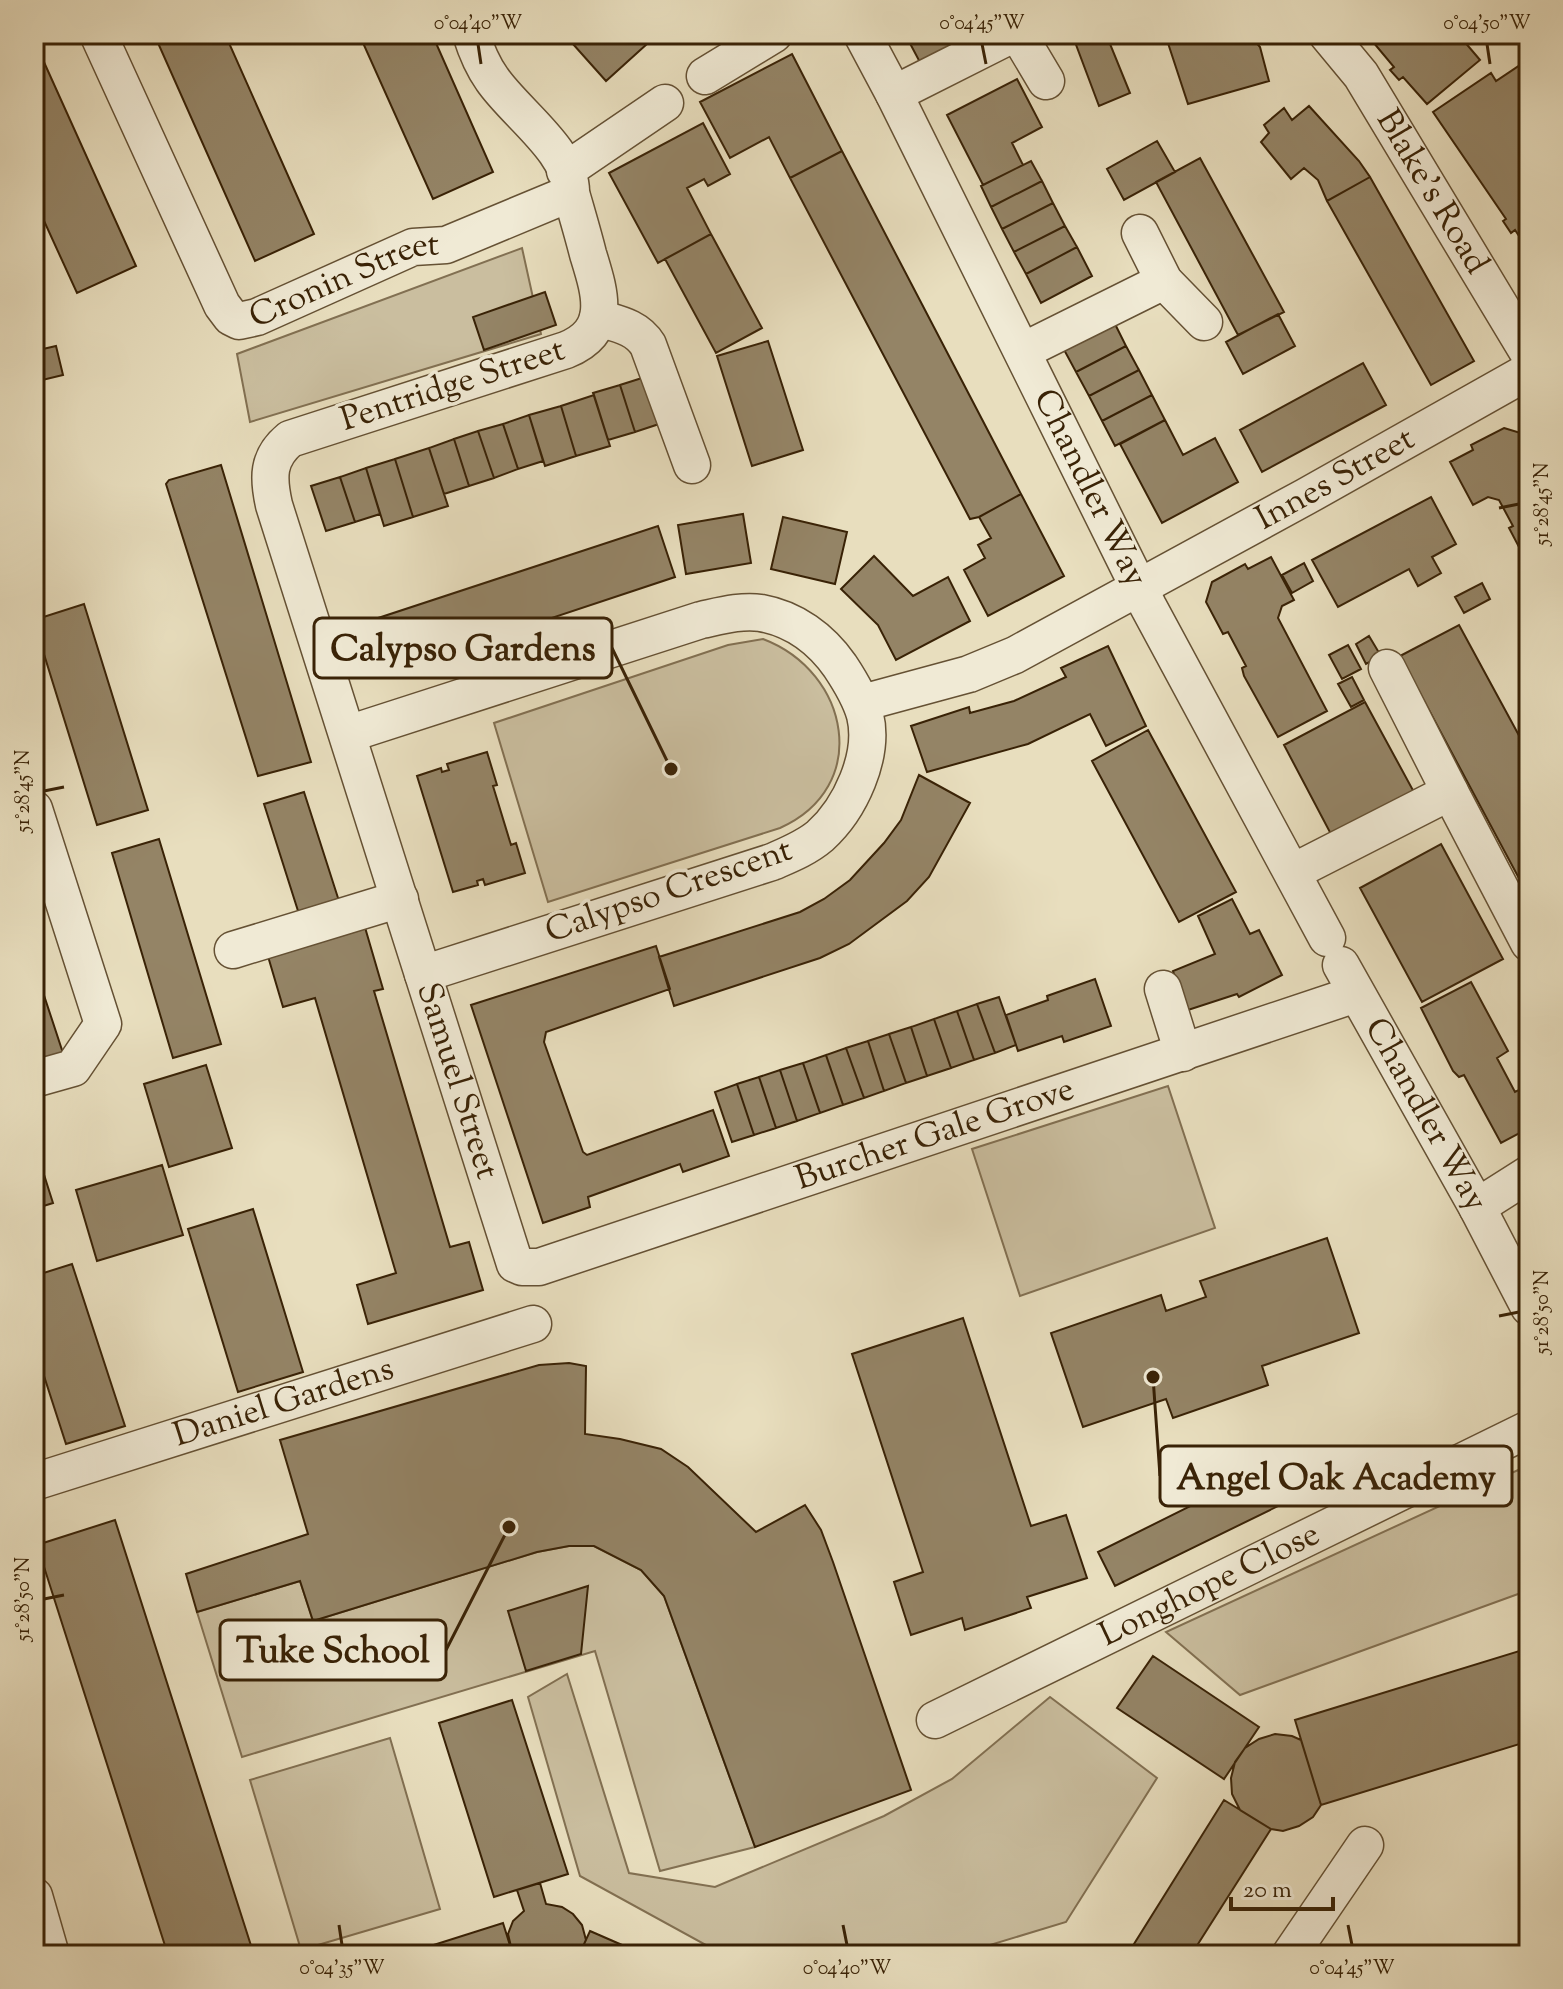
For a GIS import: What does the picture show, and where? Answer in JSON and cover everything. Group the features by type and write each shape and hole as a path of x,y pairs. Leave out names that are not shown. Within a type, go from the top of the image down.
{"street":[{"name":"Cronin Street","path":"98,34 222,305 231,317 239,321 257,317 413,247 446,245 568,182"},
{"name":"Pentridge Street","path":"271,461 281,446 297,436 580,345 589,336 598,318 599,294 565,165 491,78 471,34"},
{"path":"705,76 774,34"},
{"name":"Chandler Way","path":"862,34 1139,588 1529,1307"},
{"path":"894,94 1015,34 1046,81"},
{"name":"Blake's Road","path":"1327,34 1361,75 1529,354"},
{"path":"568,182 665,103"},
{"path":"1140,233 1164,281 1204,322"},
{"path":"1023,351 1164,281"},
{"path":"598,318 642,335 692,465"},
{"name":"Innes Street","path":"1139,588 1529,371"},
{"name":"Samuel Street","path":"271,461 269,474 274,505 515,1264"},
{"path":"862,703 995,664 1139,588"},
{"name":"Calypso Crescent","path":"348,734 701,620 744,612 780,618 811,635 837,662 862,703 866,735 857,783 834,821 806,846 772,862 423,974"},
{"path":"1387,668 1529,943"},
{"path":"1293,872 1450,792"},
{"path":"34,809 103,1024 73,1068 34,1079"},
{"path":"233,950 400,899"},
{"name":"Burcher Gale Grove","path":"515,1264 539,1267 1183,1053 1341,965"},
{"path":"1163,989 1183,1053"},
{"path":"1477,1207 1529,1174"},
{"name":"Daniel Gardens","path":"34,1482 533,1324"},
{"name":"Longhope Close","path":"935,1720 1529,1429"},
{"path":"1290,1955 1365,1845"},
{"path":"34,1896 51,1955"}],"shaded area":[{"path":"522,248 541,334 250,422 237,354"},
{"path":"763,639 792,655 815,677 831,702 839,730 838,759 828,786 809,809 780,828 548,902 494,723 728,645"},
{"path":"1168,1086 1215,1228 1020,1296 972,1149"},
{"path":"1518,1470 1529,1491 1529,1590 1240,1695 1166,1632"},
{"path":"569,1546 594,1546 641,1570 664,1596 755,1847 660,1871 595,1651 242,1757 197,1612 300,1581 313,1621 537,1552"},
{"path":"567,1674 629,1873 715,1887 884,1816 952,1779 1050,1697 1157,1778 1066,1922 957,1955 724,1955 580,1876 528,1697"},
{"path":"390,1738 440,1909 301,1950 250,1780"}],"building":[{"path":"154,34 225,34 314,234 255,261"},
{"path":"359,34 432,34 493,172 433,199"},
{"path":"564,34 658,34 606,81"},
{"path":"905,34 991,34 923,68"},
{"path":"1072,34 1106,34 1130,93 1099,106"},
{"path":"1165,34 1249,34 1260,47 1269,81 1188,104"},
{"path":"1458,34 1480,60 1427,104 1403,77 1399,80 1390,70 1394,67 1368,36"},
{"path":"34,40 136,266 77,293 34,199"},
{"path":"792,54 842,151 790,178 769,137 730,158 700,102"},
{"path":"1529,59 1529,251 1515,230 1511,233 1503,221 1506,219 1433,112 1491,73 1496,81"},
{"path":"1017,79 1042,127 1012,143 1023,165 983,185 947,115"},
{"path":"1309,106 1370,177 1327,201 1318,180 1304,168 1291,179 1261,142 1269,133 1264,125 1284,108 1292,120"},
{"path":"703,123 730,174 708,186 704,179 687,188 711,234 658,263 609,173"},
{"path":"1157,141 1175,172 1124,200 1107,169"},
{"path":"842,151 1021,494 979,517 970,519 790,178"},
{"path":"1200,158 1284,312 1238,335 1156,182"},
{"path":"1031,161 1042,181 991,207 981,186"},
{"path":"1370,177 1474,361 1431,385 1327,201"},
{"path":"1042,181 1053,203 1002,229 991,207"},
{"path":"1053,203 1065,226 1014,252 1002,229"},
{"path":"1065,226 1077,247 1026,274 1014,252"},
{"path":"711,234 762,328 716,353 665,259"},
{"path":"1077,247 1092,276 1041,303 1026,274"},
{"path":"545,292 556,325 484,350 473,317"},
{"path":"1278,314 1295,346 1243,374 1226,342"},
{"path":"1113,320 1126,346 1076,372 1062,346"},
{"path":"768,341 803,450 752,466 717,356"},
{"path":"56,346 63,375 34,382 34,351"},
{"path":"1126,346 1139,370 1089,396 1076,372"},
{"path":"1363,363 1386,405 1262,472 1240,430"},
{"path":"1139,370 1152,395 1102,421 1089,396"},
{"path":"645,377 659,424 635,432 620,385"},
{"path":"620,385 635,432 608,440 593,393"},
{"path":"594,395 610,446 576,456 561,406"},
{"path":"1152,395 1165,420 1115,446 1102,421"},
{"path":"561,406 576,456 545,466 529,415"},
{"path":"529,415 543,461 518,469 503,424"},
{"path":"1165,420 1183,455 1215,438 1238,482 1162,523 1120,444"},
{"path":"503,424 518,469 494,478 478,431"},
{"path":"1504,428 1524,434 1529,444 1529,566 1509,528 1513,526 1499,500 1488,497 1473,505 1450,462 1473,450 1471,445"},
{"path":"478,431 494,478 469,486 454,439"},
{"path":"454,439 469,486 444,494 429,448"},
{"path":"429,448 448,506 413,517 395,459"},
{"path":"395,459 413,517 384,526 366,468"},
{"path":"221,465 311,762 258,776 166,484 169,480"},
{"path":"366,468 380,514 355,522 340,477"},
{"path":"340,477 355,522 326,531 311,486"},
{"path":"1021,494 1064,576 988,616 964,570 985,558 978,545 991,538 979,517"},
{"path":"1431,497 1456,544 1432,557 1441,573 1418,586 1409,569 1338,607 1312,560"},
{"path":"743,514 751,563 686,574 678,525"},
{"path":"783,517 847,532 835,584 771,569"},
{"path":"658,526 675,577 377,676 360,624"},
{"path":"874,556 913,596 948,577 970,621 896,660 878,625 841,589"},
{"path":"1271,557 1294,600 1282,606 1278,618 1327,711 1278,737 1244,676 1242,668 1246,666 1228,632 1223,634 1206,602 1212,582 1245,564 1248,569"},
{"path":"1304,563 1313,581 1292,593 1282,575"},
{"path":"1482,583 1490,599 1464,613 1455,597"},
{"path":"84,604 148,810 97,825 34,622"},
{"path":"1459,625 1529,754 1529,897 1400,656"},
{"path":"1369,636 1381,656 1366,664 1356,644"},
{"path":"1348,645 1361,669 1342,679 1329,655"},
{"path":"1108,646 1146,726 1106,746 1090,714 1028,744 927,772 911,726 969,707 970,713 1014,701 1066,677 1061,668"},
{"path":"1352,677 1364,700 1351,707 1338,684"},
{"path":"1365,702 1415,794 1333,838 1284,745"},
{"path":"1148,730 1236,892 1179,922 1092,761"},
{"path":"487,752 497,785 493,786 511,845 516,843 525,873 485,885 483,879 477,881 478,885 453,892 417,776 441,768 442,772 449,770 447,764"},
{"path":"919,775 970,803 929,877 907,901 849,944 820,958 674,1006 659,957 800,912 824,899 850,880 884,843 901,820"},
{"path":"304,792 339,901 299,914 264,804"},
{"path":"159,839 221,1044 173,1058 112,853"},
{"path":"1441,844 1503,959 1422,1002 1360,888"},
{"path":"1232,899 1250,934 1259,930 1282,975 1239,997 1237,994 1185,1011 1173,971 1215,954 1198,916"},
{"path":"364,924 383,989 374,991 450,1247 469,1242 483,1290 368,1324 357,1285 396,1273 315,998 283,1007 267,953"},
{"path":"656,946 670,989 546,1032 544,1042 583,1152 587,1155 713,1110 729,1156 683,1172 680,1164 588,1197 590,1207 543,1223 471,1005"},
{"path":"34,965 63,1053 34,1062"},
{"path":"1095,979 1111,1026 1064,1042 1062,1036 1018,1051 1006,1015"},
{"path":"1471,982 1508,1051 1497,1058 1515,1092 1529,1085 1529,1128 1501,1143 1464,1075 1459,1077 1453,1071 1421,1008"},
{"path":"999,997 1016,1045 995,1053 977,1004"},
{"path":"977,1004 995,1053 974,1060 957,1011"},
{"path":"957,1011 974,1060 951,1068 934,1019"},
{"path":"934,1019 951,1068 927,1076 911,1027"},
{"path":"911,1027 927,1076 906,1083 889,1034"},
{"path":"889,1034 906,1083 884,1091 868,1041"},
{"path":"868,1041 884,1091 864,1098 846,1048"},
{"path":"846,1048 864,1098 843,1105 826,1055"},
{"path":"826,1055 843,1105 820,1113 803,1063"},
{"path":"803,1063 820,1113 797,1121 780,1070"},
{"path":"206,1065 232,1148 169,1167 144,1084"},
{"path":"780,1070 797,1121 776,1128 759,1077"},
{"path":"759,1077 776,1128 754,1135 737,1084"},
{"path":"737,1084 754,1135 732,1142 715,1092"},
{"path":"34,1143 53,1203 34,1209"},
{"path":"162,1165 183,1235 97,1261 76,1190"},
{"path":"253,1209 303,1372 238,1392 188,1229"},
{"path":"1327,1238 1359,1333 1262,1366 1268,1385 1173,1418 1166,1399 1083,1427 1051,1333 1161,1295 1166,1311 1206,1297 1200,1281"},
{"path":"72,1264 125,1426 66,1444 34,1345 34,1276"},
{"path":"963,1318 1031,1526 1066,1515 1087,1578 1027,1597 1031,1608 965,1630 962,1618 911,1635 894,1582 923,1572 852,1354"},
{"path":"569,1363 586,1366 585,1434 661,1449 688,1467 756,1532 805,1505 821,1530 833,1562 911,1790 755,1847 664,1596 641,1570 594,1546 569,1546 537,1552 313,1621 300,1581 197,1612 186,1574 308,1534 280,1440 539,1365"},
{"path":"1303,1450 1321,1485 1115,1586 1098,1552"},
{"path":"115,1520 254,1955 168,1955 37,1545"},
{"path":"588,1586 581,1654 526,1671 508,1611"},
{"path":"1529,1648 1529,1741 1321,1805 1295,1720"},
{"path":"1153,1656 1259,1727 1224,1779 1117,1708"},
{"path":"512,1700 568,1874 494,1897 439,1723"},
{"path":"1275,1734 1301,1740 1321,1805 1313,1817 1283,1831 1271,1829 1240,1810 1232,1794 1231,1778 1235,1762 1245,1748"},
{"path":"1224,1800 1271,1829 1191,1955 1151,1955 1134,1944"},
{"path":"540,1883 546,1904 562,1907 582,1925 586,1940 579,1955 513,1955 508,1934 513,1921 524,1911 517,1890"},
{"path":"503,1923 513,1955 402,1955"},
{"path":"590,1931 645,1955 579,1955"},
{"path":"1139,1948 1151,1955 1123,1955 1131,1950"}],"place":[{"name":"Calypso Gardens","path":"671,769"},
{"name":"Angel Oak Academy","path":"1153,1377"},
{"name":"Tuke School","path":"509,1527"}]}
